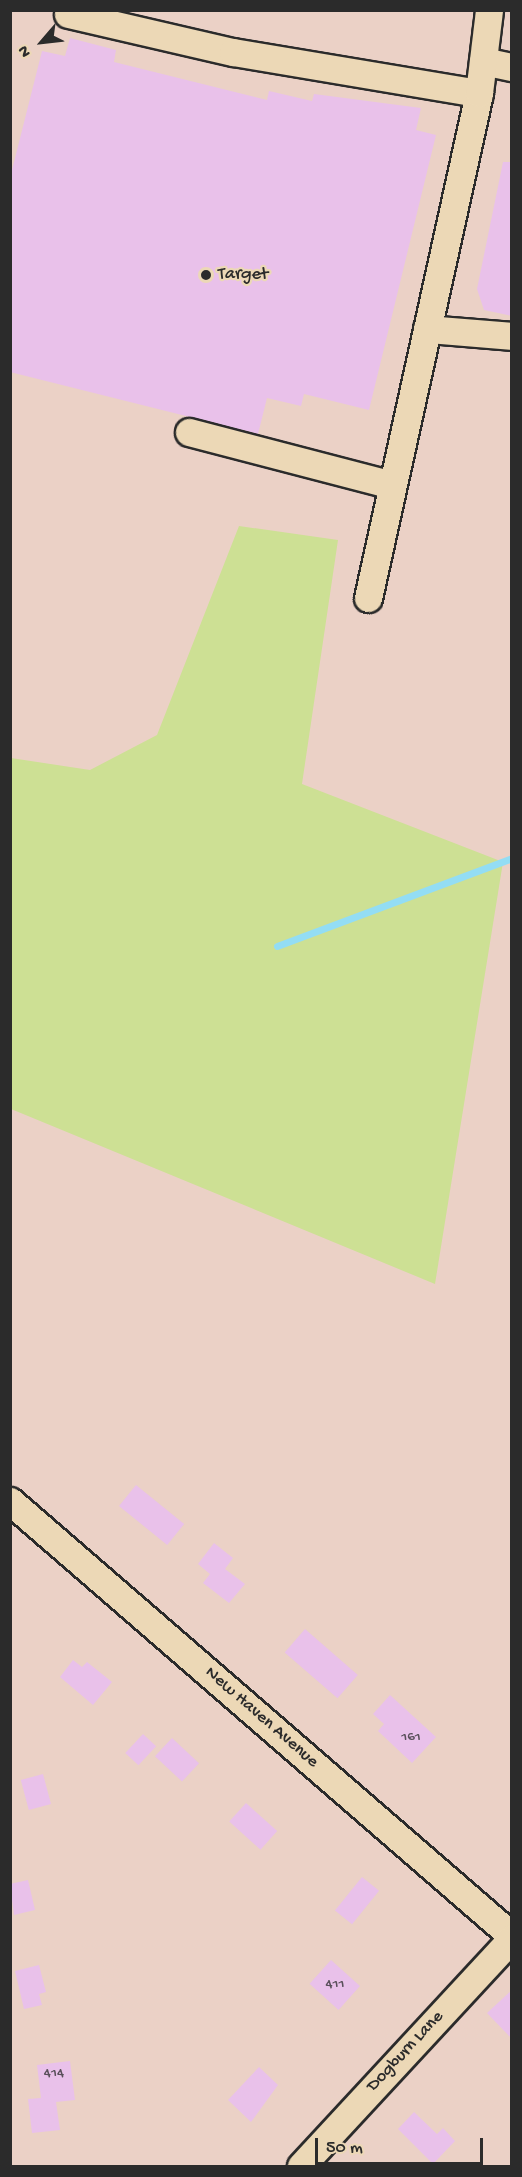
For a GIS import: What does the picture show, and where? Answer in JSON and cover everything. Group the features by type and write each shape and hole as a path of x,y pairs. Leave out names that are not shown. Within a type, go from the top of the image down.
{"street":[{"path":"368,598 389,484 427,329 479,93 489,10"},
{"path":"68,14 232,52 479,93"},
{"path":"483,61 512,67"},
{"path":"427,329 512,336"},
{"path":"189,432 389,484"},
{"name":"New Haven Avenue","path":"10,1501 512,1937"},
{"name":"Dogburn Lane","path":"301,2166 512,1937"}],"green space":[{"path":"239,526 338,540 302,784 503,862 435,1284 11,1109 11,758 90,770 157,735"}],"building":[{"name":"Target","path":"70,38 116,50 114,62 267,100 269,91 312,101 314,94 421,108 416,130 436,135 369,410 304,394 301,406 267,398 258,434 10,372 10,178 42,51 65,56"},
{"path":"503,162 512,162 512,316 484,310 477,289"},
{"path":"136,1485 184,1524 167,1545 119,1506"},
{"path":"214,1543 233,1558 225,1569 245,1584 229,1603 203,1583 210,1574 198,1564"},
{"path":"305,1629 358,1675 337,1698 285,1652"},
{"path":"73,1660 82,1667 87,1662 112,1682 93,1705 60,1677"},
{"path":"390,1695 436,1737 412,1763 378,1731 384,1724 373,1714"},
{"path":"143,1734 156,1746 138,1765 125,1753"},
{"path":"172,1738 199,1763 182,1782 155,1756"},
{"path":"43,1774 51,1804 29,1810 21,1780"},
{"path":"246,1803 277,1831 260,1850 229,1822"},
{"path":"362,1877 379,1891 352,1924 335,1910"},
{"path":"28,1880 35,1910 14,1915 10,1884"},
{"path":"331,1960 360,1986 339,2010 310,1984"},
{"path":"39,1965 46,1992 39,1994 42,2005 24,2009 15,1971"},
{"path":"512,1990 512,2039 487,2013"},
{"path":"70,2061 75,2100 56,2102 60,2130 32,2133 28,2099 41,2098 37,2065"},
{"path":"259,2067 278,2085 251,2122 228,2100"},
{"path":"414,2112 437,2134 443,2128 455,2141 433,2164 398,2129"}],"waterway":[{"path":"277,946 512,858"}],"place":[{"name":"Target","path":"206,275"}]}
